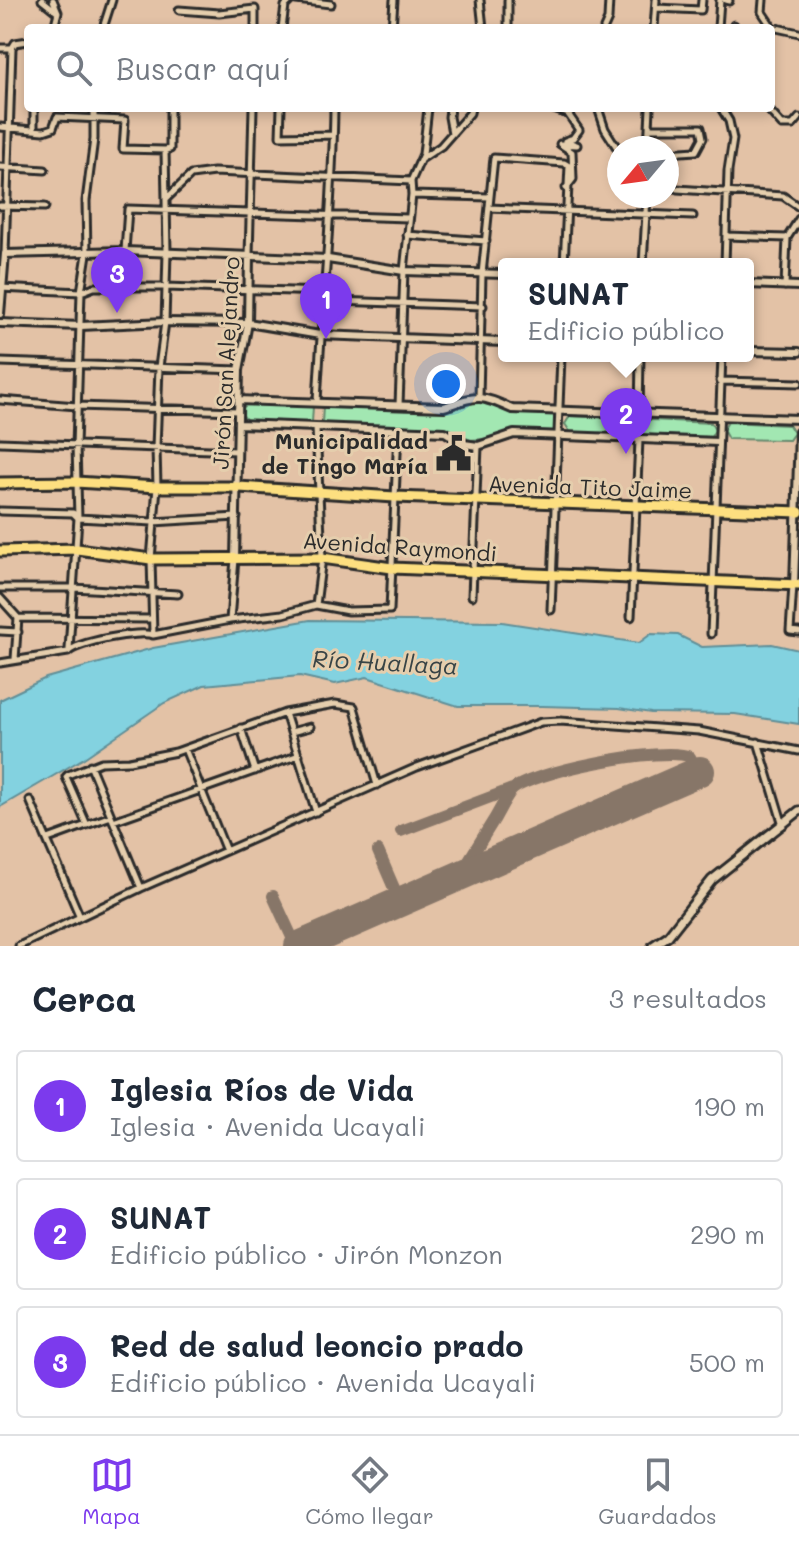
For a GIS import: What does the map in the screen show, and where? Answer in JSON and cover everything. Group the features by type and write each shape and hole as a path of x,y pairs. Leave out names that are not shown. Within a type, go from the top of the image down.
{"highway":[{"name":"Avenida Tito Jaime","path":"0,483 239,487 395,497 797,512"},
{"name":"Avenida Raymondi","path":"0,551 77,549 151,559 322,558 392,568 796,585"}],"main road":[{"path":"653,946 668,936 712,880 799,811"}],"street":[{"path":"42,0 58,12"},
{"path":"53,0 58,12 55,24"},
{"path":"104,24 112,0"},
{"path":"283,24 285,6 294,0 331,4"},
{"path":"392,24 394,0"},
{"path":"480,0 483,24"},
{"path":"508,0 508,24"},
{"path":"606,24 609,0"},
{"path":"654,24 656,0"},
{"path":"656,8 701,10 702,0"},
{"path":"719,24 725,0"},
{"path":"763,0 762,12 770,24"},
{"path":"179,10 219,13 255,9 255,24"},
{"path":"775,28 799,33"},
{"path":"0,314 8,206 12,48 15,43 24,42"},
{"path":"0,48 12,48"},
{"path":"34,112 34,129"},
{"path":"68,652 77,549 76,446 81,292 87,254 86,201 94,139 94,112"},
{"path":"0,127 44,131 53,128 57,117 94,116 125,120 123,149 165,150 170,149 170,112"},
{"name":"Jirón San Alejandro","path":"230,620 239,487 239,370 248,323 253,112"},
{"path":"281,112 280,136 333,135"},
{"path":"317,402 328,259 334,112"},
{"path":"399,405 411,181 423,154 428,112"},
{"path":"450,112 452,133"},
{"path":"420,160 441,146 470,112"},
{"path":"562,112 568,114 579,130 573,138 565,141 577,145 560,144 572,152 573,179 566,189"},
{"path":"599,112 609,136"},
{"path":"649,136 650,112"},
{"path":"723,112 733,133 725,258"},
{"path":"770,112 779,123 787,126 793,125 799,118"},
{"path":"649,128 701,128 703,138 693,152 679,153"},
{"path":"153,635 151,559 167,252 165,150"},
{"path":"479,397 482,274 494,158 564,163 569,166 564,258"},
{"path":"0,167 45,170"},
{"path":"165,200 174,188 191,175 250,173 411,181"},
{"path":"679,189 783,196 799,207"},
{"path":"412,195 490,197"},
{"path":"0,206 45,207"},
{"path":"489,208 693,216"},
{"path":"643,258 646,208"},
{"path":"125,251 128,209 408,218"},
{"path":"799,219 787,238 792,286 799,297"},
{"path":"407,235 486,241"},
{"path":"726,236 787,238"},
{"path":"5,254 167,252 328,259 404,271 498,274"},
{"path":"754,284 792,286"},
{"path":"1,288 81,292 94,287 247,289 324,292 336,301 483,306"},
{"path":"0,323 81,326 165,322 248,323 320,335 498,342"},
{"path":"754,351 799,352"},
{"path":"0,362 239,370"},
{"path":"551,610 561,362"},
{"path":"639,415 640,362"},
{"path":"711,634 722,362"},
{"path":"720,381 799,383"},
{"path":"238,400 444,407 463,399 479,397 512,409 799,419"},
{"path":"0,400 77,406 238,411"},
{"path":"238,424 445,432 464,444 478,446 514,434 718,442"},
{"path":"316,428 322,558 316,605"},
{"path":"0,663 68,652 74,646 115,636 145,632 153,635 230,620 283,614 316,605 348,611 390,610 398,431"},
{"path":"799,432 796,585 790,631 799,632"},
{"path":"631,617 639,440"},
{"path":"0,442 237,451"},
{"path":"472,596 478,446"},
{"path":"0,511 73,513 78,518 153,522 237,517"},
{"path":"0,588 74,588 178,594"},
{"path":"0,598 18,618 15,659"},
{"path":"18,618 152,619"},
{"path":"0,631 18,632"},
{"path":"87,825 66,777 90,765 112,760 129,761 185,749 285,713 335,704 354,707 377,785"},
{"path":"285,713 316,812"},
{"path":"19,946 141,888 417,767 531,725 551,721 683,729 799,751"},
{"path":"291,732 310,727"},
{"path":"241,728 255,771"},
{"path":"757,741 783,825"},
{"path":"185,749 226,851"},
{"path":"48,840 299,755"},
{"path":"90,765 141,888"},
{"path":"30,800 80,917"}],"green space":[{"path":"480,401 508,412 554,415 554,432 508,431 499,438 470,440 450,430 322,424 323,406 451,410"},
{"path":"247,403 313,406 312,423 247,421 240,411"},
{"path":"570,416 711,423 715,430 711,437 571,433 565,424"},
{"path":"728,422 789,425 794,433 789,440 728,439 723,430"}],"water":[{"name":"Río Huallaga","path":"310,620 502,622 639,643 651,634 678,635 702,647 772,644 799,650 799,724 735,714 651,713 619,708 458,706 367,677 335,684 300,676 204,685 164,703 84,758 0,807 0,700 46,678 153,648"}],"taxiway":[{"path":"459,876 511,791 523,784 598,762 654,755 690,757 694,766 690,775"},
{"path":"401,831 512,789"},
{"path":"378,851 400,902"},
{"path":"273,896 296,946"}],"runway":[{"path":"299,946 700,771"}],"place":[{"name":"Red de salud leoncio prado","path":"117,313"},
{"name":"Iglesia Ríos de Vida","path":"326,339"},
{"name":"Municipalidad de Tingo María","path":"454,454"},
{"name":"SUNAT","path":"626,454"}]}
